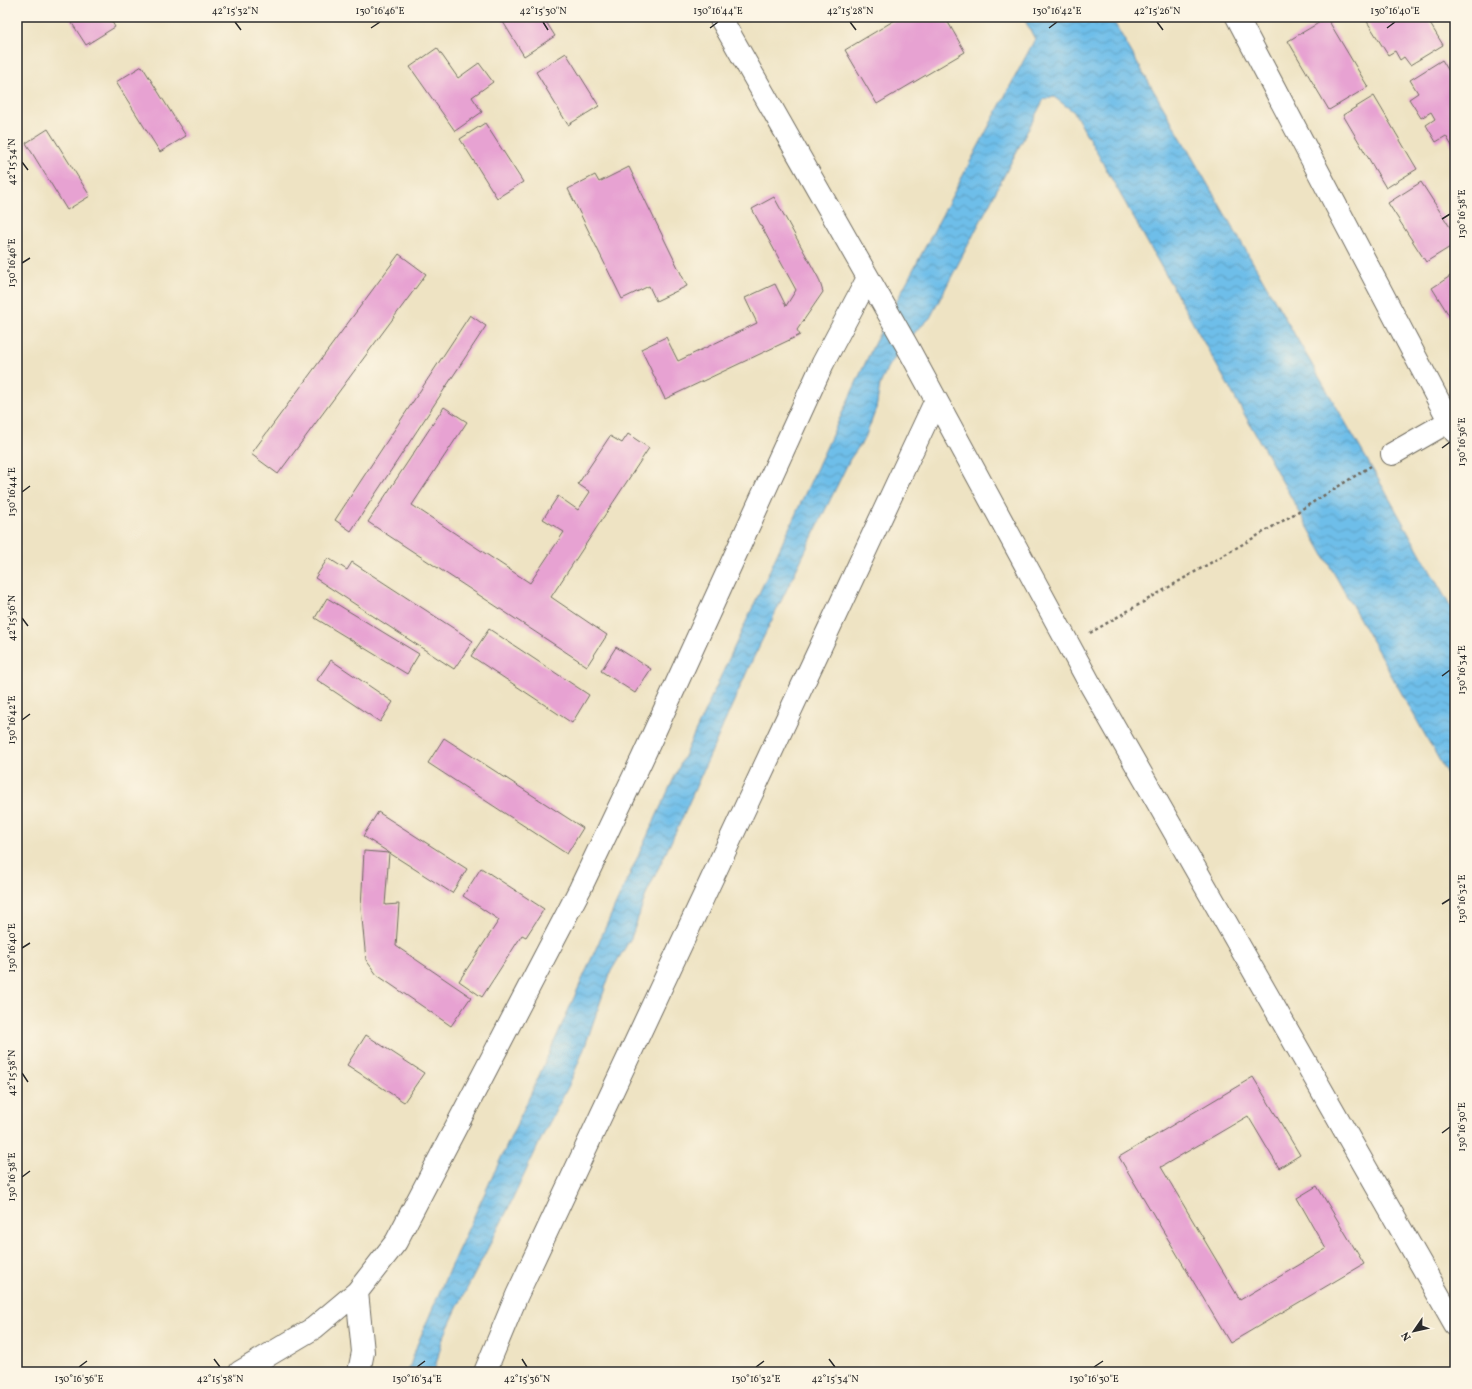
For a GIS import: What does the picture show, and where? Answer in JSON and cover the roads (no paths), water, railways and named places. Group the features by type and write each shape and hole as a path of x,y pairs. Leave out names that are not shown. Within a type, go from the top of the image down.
{"street":[{"path":"720,17 907,346 1069,646 1455,1324"},
{"path":"1237,17 1453,424 1392,454"},
{"path":"240,1372 314,1328 357,1292 396,1242 580,889 642,759 823,363 868,278"},
{"path":"485,1372 516,1295 936,400"},
{"path":"357,1292 363,1352 359,1372"}],"water":[{"path":"1023,17 1111,17 1455,615 1455,788 1074,112 1054,97 1044,99 930,318 916,331 887,368 880,385 876,409 865,438 850,459 749,667 679,825 647,892 631,938 611,971 584,1049 569,1085 457,1308 442,1341 434,1372 408,1372 417,1345 449,1270 874,344 1035,39"}]}
